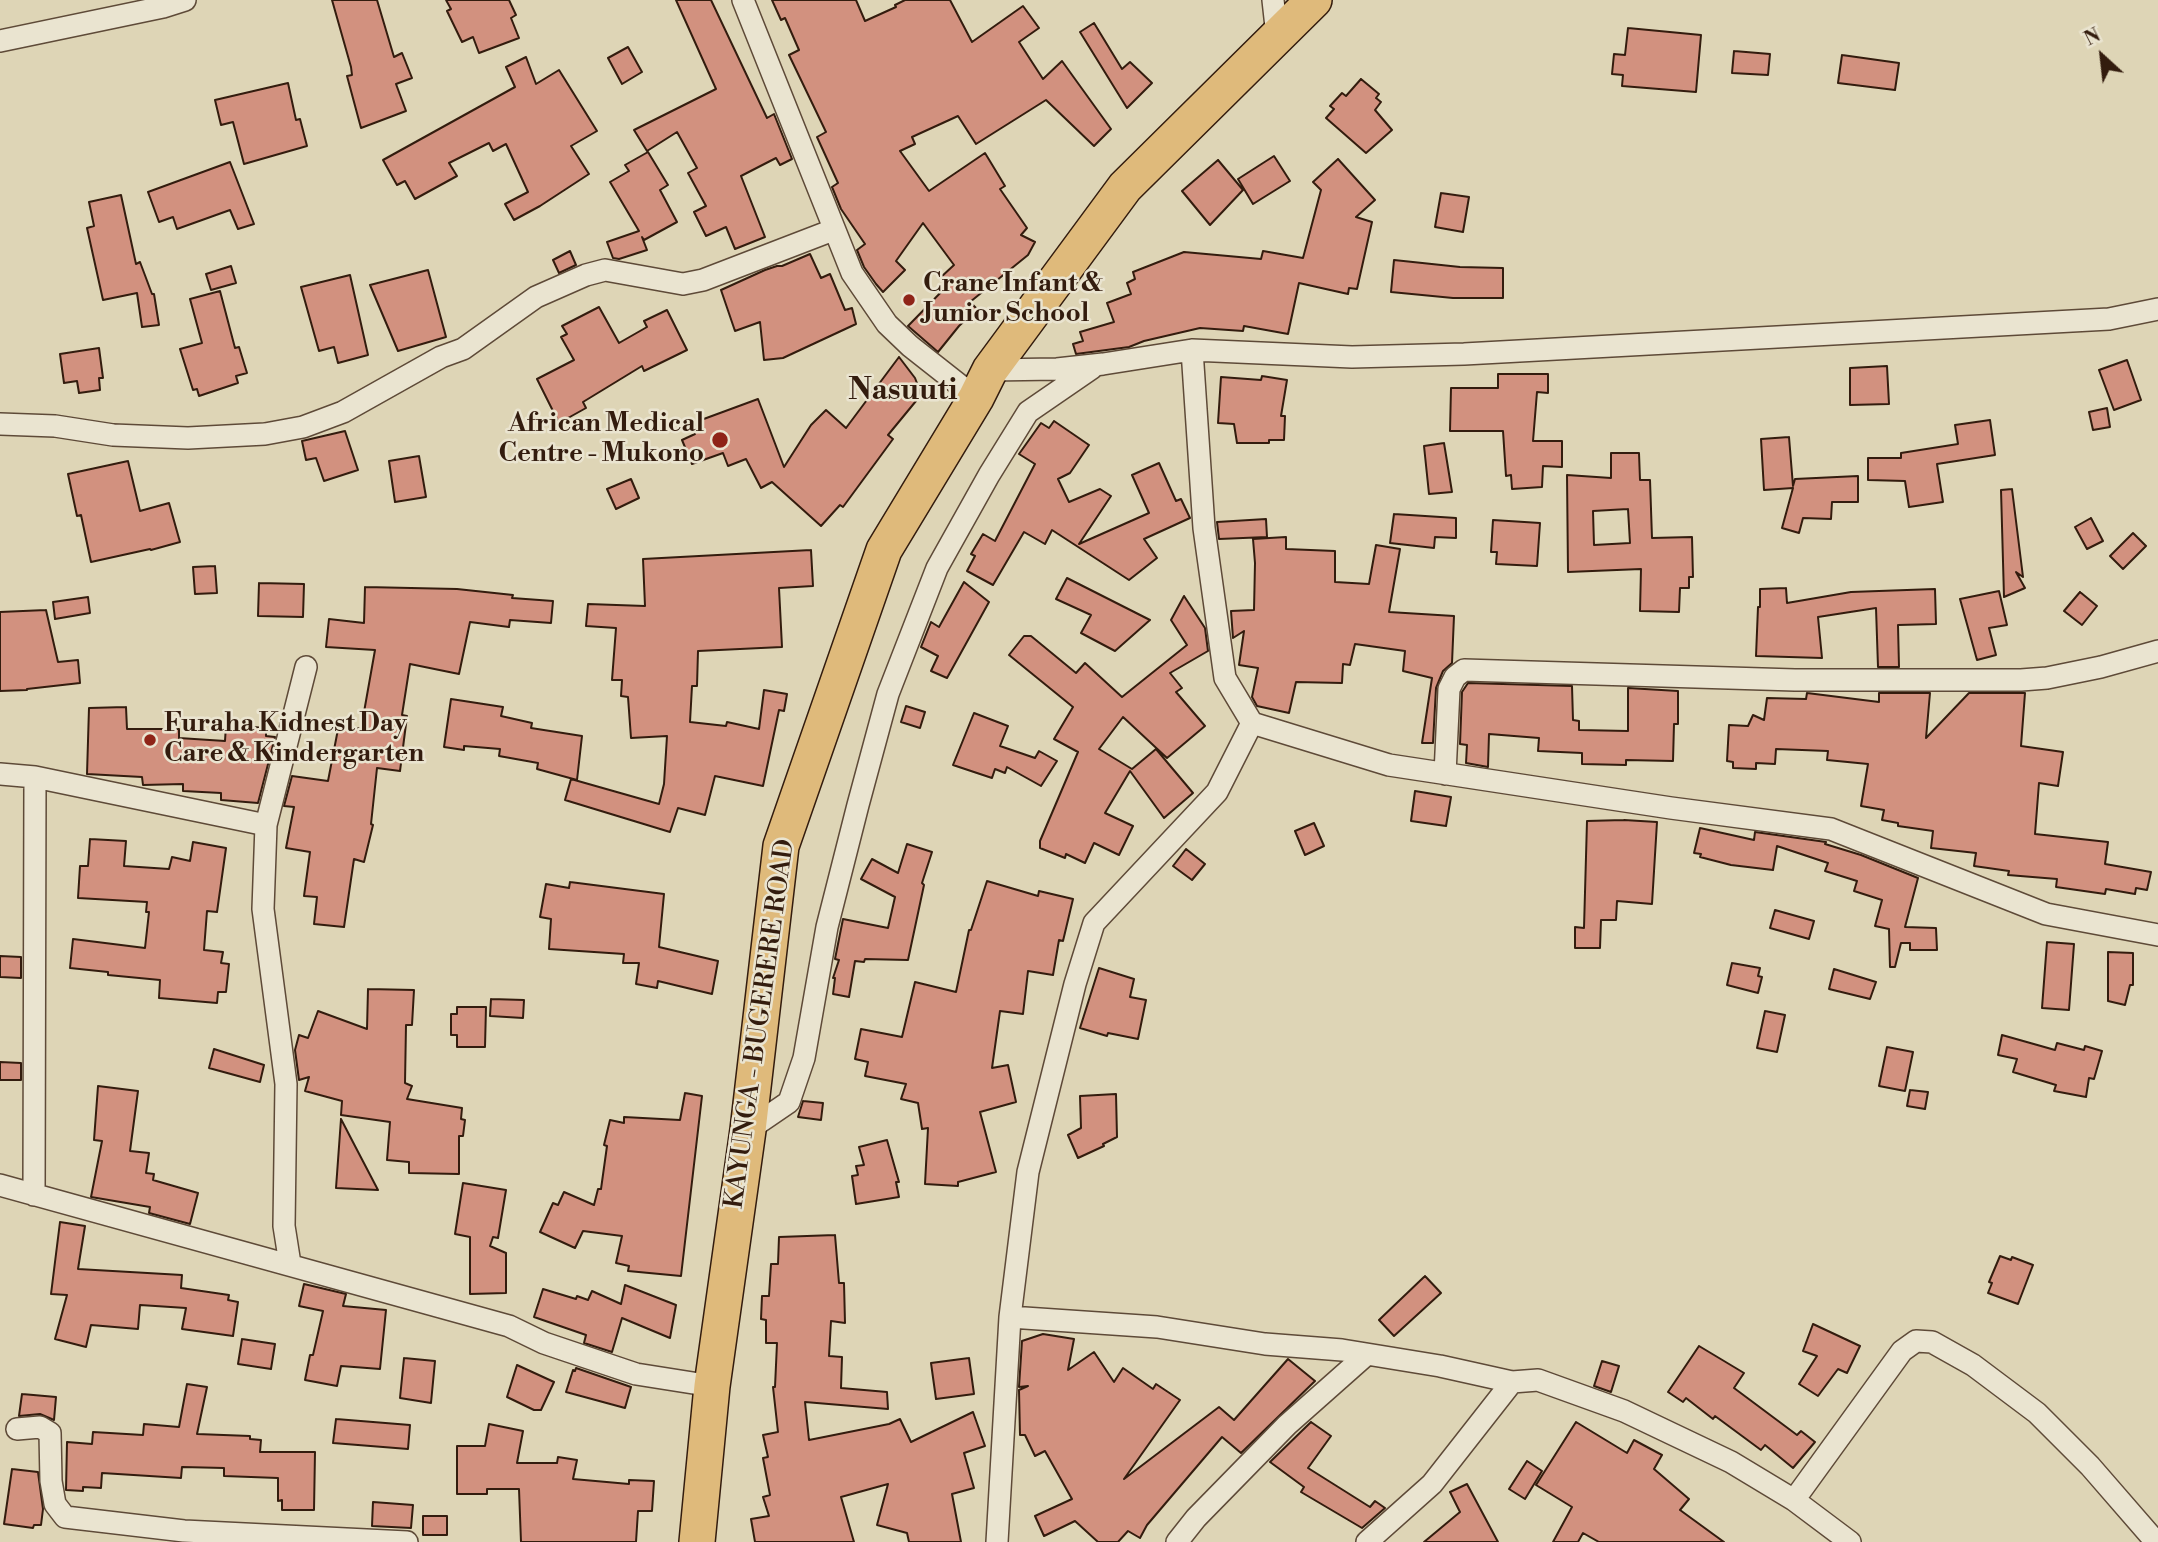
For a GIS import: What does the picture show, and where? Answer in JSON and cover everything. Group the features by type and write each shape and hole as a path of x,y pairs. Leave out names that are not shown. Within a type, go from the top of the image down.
{"main road":[{"name":"KAYUNGA - BUGERERE ROAD","path":"697,1542 712,1387 748,1130 781,846 884,550 983,384 1125,187 1314,0"}],"street":[{"path":"0,41 185,0"},
{"path":"743,0 852,273 887,324 910,346 983,384 1058,369 1192,350 1352,357 1464,355 2109,320 2158,309"},
{"path":"1273,0 1277,36"},
{"path":"0,424 55,426 113,435 188,438 265,434 303,427 343,411 441,357 463,349 536,297 586,275 605,270 683,284 703,280 833,230"},
{"path":"1192,350 1204,528 1225,678 1252,723 1389,765 1831,829 2046,914 2158,935"},
{"path":"748,1130 789,1101 804,1058 827,927 888,694 937,568 1028,412 1096,365"},
{"path":"1445,774 1449,689 1454,677 1464,670 1794,680 2021,680 2101,667 2158,651"},
{"path":"290,1264 284,1226 286,1084 262,909 266,825 306,667"},
{"path":"998,1542 1010,1317 1028,1171 1075,984 1094,923 1217,792 1252,723"},
{"path":"0,774 35,777 266,825"},
{"path":"34,1195 35,777"},
{"path":"0,1185 509,1326 544,1343 636,1374 712,1387"},
{"path":"1010,1317 1157,1327 1265,1344 1342,1350 1440,1366 1512,1382 1538,1380 1624,1411 1731,1462 1794,1500 1850,1542"},
{"path":"1794,1500 1902,1351 1916,1341 1932,1342 1973,1365 2037,1413 2090,1466 2156,1542"},
{"path":"1177,1542 1196,1518 1287,1425 1366,1355"},
{"path":"1367,1542 1432,1484 1512,1382"},
{"path":"18,1429 40,1427 50,1433 51,1481 55,1504 65,1517 184,1531 407,1542"}],"building":[{"path":"332,0 377,0 394,57 402,53 412,78 396,84 406,111 361,128 347,76 352,75 351,67"},
{"path":"446,0 509,0 516,15 511,18 519,38 479,53 473,37 462,42 447,11 451,9"},
{"path":"676,0 711,0 767,118 774,114 792,159 780,165 776,158 741,176 765,237 735,249 726,227 706,236 694,212 706,206 688,173 697,168 677,132 647,151 634,130 716,89"},
{"path":"772,0 856,0 865,21 905,0 950,0 972,42 1023,6 1039,28 1019,42 1043,79 1062,61 1111,129 1094,146 1046,100 976,144 958,116 912,137 915,144 900,151 929,191 985,153 1005,186 1000,189 1027,228 1021,235 1035,242 1028,255 970,302 977,309 938,352 908,326 947,286 940,278 954,265 923,223 896,261 905,270 883,292 864,267 857,250 865,244 841,209 832,187 838,183 817,137 826,132 789,55 799,50 785,18 781,20"},
{"path":"1094,23 1122,69 1130,62 1152,83 1127,108 1080,32"},
{"path":"1628,28 1701,35 1696,92 1622,86 1623,75 1612,74 1614,54 1625,55"},
{"path":"628,47 642,72 622,84 608,58"},
{"path":"1734,51 1770,54 1768,75 1732,73"},
{"path":"1842,55 1899,63 1895,90 1838,83"},
{"path":"526,57 536,84 559,70 597,131 571,146 589,174 514,220 505,204 528,192 506,144 493,151 489,143 449,163 457,176 415,199 405,181 397,185 383,160 515,87 506,67"},
{"path":"1361,79 1379,94 1376,98 1381,102 1375,110 1392,130 1366,153 1326,118 1334,109 1330,106 1342,93 1346,96"},
{"path":"288,83 296,120 300,119 307,146 244,164 233,122 221,125 215,100"},
{"path":"648,152 668,185 660,190 677,222 644,240 642,237 647,250 619,259 613,258 607,242 639,231 610,182 629,171 625,165"},
{"path":"1274,156 1290,181 1253,204 1238,179"},
{"path":"1338,159 1375,200 1356,217 1372,222 1357,289 1349,288 1348,294 1299,283 1288,334 1244,326 1243,331 1200,328 1129,347 1076,354 1073,344 1083,341 1080,332 1114,322 1107,303 1131,294 1127,283 1135,279 1133,272 1184,252 1261,259 1263,251 1303,258 1321,190 1313,182"},
{"path":"1218,160 1243,190 1210,225 1182,191"},
{"path":"230,162 254,224 238,229 230,210 177,229 173,217 159,222 148,192"},
{"path":"1441,193 1469,197 1463,232 1435,227"},
{"path":"121,195 136,264 140,262 154,294 159,325 142,327 137,293 103,300 87,228 94,226 89,202"},
{"path":"570,251 576,265 559,273 553,260"},
{"path":"810,254 821,278 830,274 845,310 852,308 856,324 783,358 764,360 760,322 735,331 721,290"},
{"path":"1394,260 1460,267 1503,268 1503,298 1453,298 1391,292"},
{"path":"231,266 236,283 211,290 206,274"},
{"path":"428,270 446,337 398,351 370,285"},
{"path":"350,275 368,355 338,363 334,347 319,351 301,287"},
{"path":"220,291 235,348 239,347 247,373 236,376 238,383 199,396 197,389 193,390 180,349 202,343 190,299"},
{"path":"599,307 619,343 647,327 644,321 667,310 687,350 644,371 642,366 583,402 586,408 559,423 537,379 574,360 561,337 567,334 562,326"},
{"path":"99,348 103,378 99,378 100,390 79,393 77,381 64,383 60,354"},
{"path":"899,357 915,378 920,391 916,401 888,435 893,439 843,507 840,505 821,526 772,482 761,488 746,459 728,466 723,453 692,464 682,440 695,434 692,426 702,422 701,420 758,399 784,467 811,425 826,410 846,428"},
{"path":"2127,360 2141,400 2114,410 2099,370"},
{"path":"1887,366 1889,404 1850,405 1850,368"},
{"path":"1498,374 1548,374 1548,393 1537,392 1533,441 1562,441 1562,467 1543,466 1542,487 1512,489 1511,475 1506,476 1503,431 1450,431 1451,388 1498,388"},
{"path":"1262,376 1287,380 1281,416 1285,416 1284,440 1237,443 1234,424 1218,423 1221,377 1261,380"},
{"path":"2107,408 2110,427 2093,430 2089,412"},
{"path":"1990,420 1995,455 1937,464 1943,502 1909,507 1905,481 1868,480 1868,458 1901,458 1901,453 1958,444 1955,425"},
{"path":"1054,421 1089,445 1070,473 1058,479 1069,502 1100,489 1111,496 1079,544 1149,513 1132,475 1159,463 1176,501 1181,499 1190,518 1144,539 1157,558 1129,580 1052,530 1045,544 1024,532 993,585 967,571 975,556 971,554 983,534 995,541 1035,464 1019,454 1041,423 1049,428"},
{"path":"345,431 358,470 324,481 316,458 306,460 302,441"},
{"path":"1789,437 1793,486 1795,479 1858,476 1858,502 1832,502 1831,519 1803,518 1799,533 1782,528 1793,488 1764,490 1761,439"},
{"path":"1444,443 1452,492 1429,494 1424,446"},
{"path":"1611,453 1639,453 1640,480 1650,480 1652,538 1692,537 1693,577 1689,577 1689,588 1680,588 1679,612 1640,611 1641,569 1568,572 1567,475 1611,478","holes":["1628,509 1630,543 1594,545 1593,511"]},
{"path":"419,456 426,497 395,502 389,461"},
{"path":"128,461 140,511 169,503 180,542 91,562 81,515 77,516 68,474"},
{"path":"631,479 639,498 616,509 607,489"},
{"path":"2012,489 2023,577 2016,572 2025,588 2004,597 2001,490"},
{"path":"1394,514 1456,518 1456,538 1435,537 1434,548 1390,543"},
{"path":"2091,518 2103,541 2087,549 2075,527"},
{"path":"1266,519 1267,537 1219,539 1217,522"},
{"path":"1493,520 1540,523 1537,566 1496,564 1497,552 1491,552"},
{"path":"2133,533 2146,546 2123,569 2110,556"},
{"path":"1286,537 1286,549 1335,551 1335,582 1369,584 1376,545 1400,549 1389,612 1454,616 1452,663 1443,671 1436,688 1433,743 1422,743 1432,678 1403,671 1405,651 1355,644 1350,665 1343,664 1342,683 1296,682 1289,713 1257,706 1252,697 1258,668 1239,665 1244,631 1233,638 1231,611 1254,610 1253,539"},
{"path":"811,550 813,586 779,588 782,647 698,651 697,686 692,686 690,722 726,726 727,722 759,729 764,690 787,694 784,711 779,710 763,786 715,776 705,815 678,808 670,832 565,800 571,779 659,804 664,784 667,736 631,738 628,697 621,696 622,680 612,680 616,628 586,626 588,604 645,606 643,559"},
{"path":"215,566 217,593 195,594 193,567"},
{"path":"1067,578 1150,620 1115,651 1081,633 1091,615 1056,599"},
{"path":"964,582 989,602 947,678 931,671 938,656 921,647 931,622 939,627"},
{"path":"259,583 304,584 303,617 258,616"},
{"path":"365,587 457,589 513,595 512,598 553,601 551,623 510,620 509,627 470,622 459,674 410,664 402,715 407,716 400,771 377,768 373,825 364,862 354,859 344,927 314,924 317,897 304,896 310,852 286,848 294,807 284,806 292,776 328,781 339,724 361,729 375,650 326,647 329,619 364,623"},
{"path":"1786,588 1787,603 1851,592 1935,589 1936,624 1898,625 1899,667 1878,667 1876,608 1818,617 1822,658 1756,656 1760,589"},
{"path":"1999,591 2007,625 1989,628 1996,655 1977,660 1960,599"},
{"path":"2080,592 2097,606 2082,625 2064,611"},
{"path":"1184,596 1205,628 1208,651 1170,673 1182,688 1176,692 1205,726 1167,758 1123,717 1099,749 1132,769 1156,749 1193,793 1164,818 1130,771 1105,813 1133,826 1119,855 1094,843 1085,863 1066,854 1065,858 1040,848 1040,841 1078,752 1054,739 1073,707 1009,655 1024,636 1031,636 1076,673 1085,663 1122,697 1187,645 1171,620"},
{"path":"88,597 90,613 55,619 53,602"},
{"path":"46,610 58,662 78,660 80,683 0,691 0,612"},
{"path":"1468,683 1572,686 1573,720 1579,721 1579,730 1628,731 1628,688 1678,691 1678,724 1674,724 1673,761 1626,760 1626,765 1582,764 1582,753 1538,751 1539,738 1489,734 1488,767 1466,763 1467,745 1460,744 1462,692"},
{"path":"1807,693 1879,702 1879,693 1930,693 1926,738 1969,693 2025,693 2021,746 2063,752 2058,786 2039,783 2035,834 2108,842 2105,864 2151,872 2147,890 2136,888 2135,894 2106,889 2105,894 2056,887 2057,879 2008,875 2009,871 1974,866 1976,853 1931,848 1933,831 1898,826 1898,823 1882,820 1884,810 1861,806 1868,764 1827,760 1828,751 1776,749 1775,764 1756,763 1756,769 1733,768 1733,762 1727,761 1729,725 1748,726 1753,715 1764,720 1767,698 1806,699"},
{"path":"451,699 503,707 501,716 532,723 531,728 582,736 577,780 537,769 538,763 499,756 500,749 464,746 464,750 444,747"},
{"path":"906,706 925,712 920,728 901,722"},
{"path":"126,707 127,729 179,729 179,738 225,741 226,725 266,728 266,736 275,737 258,803 221,800 221,793 183,791 183,784 143,785 142,777 87,774 89,708"},
{"path":"974,713 1008,726 1000,746 1035,758 1039,751 1057,761 1041,786 1007,767 1005,773 995,769 992,778 953,765"},
{"path":"1415,791 1451,797 1446,826 1411,821"},
{"path":"1587,821 1657,822 1652,904 1617,901 1616,920 1601,920 1600,948 1575,948 1575,927 1584,928"},
{"path":"1314,823 1324,846 1305,855 1295,831"},
{"path":"1700,828 1754,840 1755,832 1826,842 1825,844 1918,878 1905,927 1936,928 1937,950 1910,950 1910,943 1901,943 1895,967 1890,967 1889,929 1875,926 1882,900 1854,891 1857,881 1825,871 1828,863 1777,846 1773,870 1731,865 1700,857 1701,854 1694,853"},
{"path":"90,839 126,841 124,866 169,869 172,857 190,861 193,842 226,848 217,912 207,911 204,950 223,952 221,963 229,964 226,992 218,992 217,1003 159,998 160,980 70,968 73,939 145,948 149,912 146,912 147,902 78,898 80,866 88,866"},
{"path":"907,844 932,852 922,883 924,885 908,960 855,961 849,997 833,994 833,978 839,960 835,959 843,919 888,928 895,897 861,879 872,859 898,873"},
{"path":"1186,849 1205,864 1192,880 1173,866"},
{"path":"987,881 1038,896 1039,891 1073,899 1063,941 1059,940 1053,975 1028,971 1023,1014 1000,1011 992,1068 1008,1065 1016,1102 980,1112 996,1172 958,1182 958,1186 925,1184 928,1128 922,1129 918,1103 901,1099 906,1084 865,1076 868,1062 855,1059 861,1029 902,1037 915,982 956,992 969,930"},
{"path":"570,882 664,894 659,947 718,961 712,994 658,981 657,988 636,984 639,963 623,963 624,954 549,949 551,919 540,917 546,884 569,888"},
{"path":"1775,910 1814,921 1809,939 1770,928"},
{"path":"2047,942 2074,944 2069,1010 2042,1008"},
{"path":"2108,952 2133,953 2133,985 2130,985 2125,1005 2108,1001"},
{"path":"0,956 21,957 21,978 0,977"},
{"path":"1732,963 1760,968 1758,976 1762,977 1758,993 1727,985"},
{"path":"1099,968 1134,979 1130,997 1146,1000 1138,1039 1108,1033 1107,1036 1080,1028"},
{"path":"1834,969 1876,982 1870,999 1829,989"},
{"path":"368,989 414,990 412,1025 406,1025 405,1083 412,1086 407,1099 462,1108 461,1119 465,1120 463,1136 459,1136 459,1174 409,1173 409,1162 387,1160 390,1122 341,1115 342,1101 305,1091 309,1077 299,1080 295,1050 299,1035 308,1038 318,1011 367,1029"},
{"path":"491,999 524,1000 523,1018 490,1016"},
{"path":"457,1007 486,1007 485,1047 457,1047 457,1035 451,1035 451,1014 457,1014"},
{"path":"1765,1011 1785,1015 1777,1052 1757,1048"},
{"path":"2002,1035 2055,1050 2057,1043 2084,1050 2085,1046 2102,1051 2094,1079 2089,1078 2086,1097 2054,1091 2056,1085 2013,1072 2017,1059 1998,1055"},
{"path":"1887,1047 1913,1052 1905,1091 1879,1086"},
{"path":"214,1049 264,1065 260,1082 209,1068"},
{"path":"0,1062 21,1063 21,1080 0,1080"},
{"path":"98,1086 138,1091 130,1151 149,1153 146,1173 154,1174 153,1180 198,1193 190,1224 149,1213 150,1207 91,1197 102,1141 94,1140"},
{"path":"1910,1090 1928,1092 1925,1109 1907,1106"},
{"path":"685,1093 702,1096 681,1276 628,1271 629,1266 616,1263 622,1236 583,1231 575,1248 540,1232 553,1203 558,1205 564,1192 594,1205 598,1189 601,1189 607,1146 604,1145 610,1120 624,1123 624,1117 680,1120"},
{"path":"1116,1094 1117,1137 1078,1158 1068,1135 1081,1128 1080,1096"},
{"path":"803,1101 823,1103 821,1120 798,1117"},
{"path":"341,1119 355,1146 378,1190 336,1188"},
{"path":"887,1140 899,1182 896,1182 899,1197 856,1204 852,1176 858,1175 856,1166 864,1165 859,1147"},
{"path":"463,1183 506,1190 498,1238 493,1237 490,1246 506,1253 506,1293 470,1294 470,1237 455,1234"},
{"path":"60,1222 85,1226 78,1269 182,1275 181,1288 229,1295 228,1300 238,1302 233,1336 182,1329 186,1308 140,1305 138,1329 91,1325 86,1347 55,1339 67,1295 51,1294"},
{"path":"835,1235 839,1283 844,1283 845,1323 831,1321 829,1356 842,1357 841,1388 887,1392 888,1409 805,1402 809,1440 889,1424 900,1419 911,1442 973,1412 985,1446 964,1453 974,1488 952,1494 961,1542 909,1542 907,1533 877,1525 888,1484 841,1497 854,1542 755,1542 751,1519 769,1516 763,1497 770,1495 763,1458 768,1457 763,1435 778,1432 773,1387 777,1343 766,1343 766,1320 761,1319 762,1296 769,1296 771,1264 778,1264 779,1237"},
{"path":"2000,1256 2011,1260 2012,1257 2033,1265 2018,1304 1988,1293 1992,1283 1989,1282"},
{"path":"1425,1276 1441,1293 1394,1336 1379,1320"},
{"path":"304,1284 346,1294 343,1306 386,1310 380,1369 341,1366 337,1386 305,1380 323,1311 299,1306"},
{"path":"625,1285 676,1305 670,1338 622,1318 612,1352 584,1343 586,1335 534,1317 543,1289 588,1300 592,1291 621,1304"},
{"path":"1813,1324 1860,1346 1847,1373 1838,1369 1818,1396 1799,1384 1817,1356 1803,1351"},
{"path":"1043,1334 1074,1339 1068,1370 1094,1352 1114,1382 1123,1368 1153,1389 1156,1384 1180,1400 1124,1479 1219,1407 1234,1420 1288,1359 1315,1381 1241,1453 1222,1437 1147,1525 1140,1538 1128,1531 1118,1542 1098,1542 1075,1521 1044,1536 1035,1516 1072,1499 1045,1451 1035,1456 1025,1435 1020,1435 1019,1390 1028,1386 1019,1387 1022,1341"},
{"path":"242,1339 275,1344 271,1369 238,1364"},
{"path":"1699,1346 1744,1373 1734,1388 1797,1435 1801,1431 1815,1442 1793,1468 1765,1445 1761,1450 1715,1416 1713,1419 1686,1398 1683,1402 1668,1392"},
{"path":"404,1358 435,1361 431,1403 400,1398"},
{"path":"969,1358 974,1394 936,1399 931,1363"},
{"path":"1602,1361 1619,1366 1611,1392 1594,1386"},
{"path":"517,1365 554,1382 541,1410 534,1410 507,1397"},
{"path":"576,1368 631,1387 625,1408 566,1392"},
{"path":"187,1384 207,1387 197,1434 250,1436 250,1439 261,1440 260,1452 315,1452 314,1510 282,1510 282,1500 278,1501 278,1478 224,1476 224,1468 182,1467 181,1478 102,1473 101,1488 66,1490 67,1442 92,1444 93,1432 143,1435 144,1424 179,1427"},
{"path":"22,1394 56,1397 54,1420 40,1414 19,1416"},
{"path":"336,1419 410,1425 408,1449 333,1443"},
{"path":"1311,1422 1331,1436 1308,1468 1370,1507 1375,1501 1385,1508 1362,1528 1301,1492 1304,1487 1270,1462"},
{"path":"1576,1422 1627,1453 1634,1440 1662,1455 1654,1469 1689,1499 1680,1510 1724,1542 1599,1542 1583,1533 1578,1542 1553,1542 1572,1507 1536,1485"},
{"path":"489,1424 523,1431 517,1463 557,1463 558,1457 577,1460 573,1479 629,1484 629,1480 654,1481 652,1511 638,1511 636,1542 521,1542 519,1489 487,1489 487,1494 457,1494 457,1446 485,1446"},
{"path":"1527,1461 1542,1471 1525,1499 1509,1489"},
{"path":"12,1469 38,1472 43,1509 41,1525 34,1525 33,1528 4,1524"},
{"path":"1467,1484 1498,1542 1424,1542 1460,1512 1450,1492"},
{"path":"373,1502 413,1505 411,1528 372,1526"},
{"path":"423,1516 447,1516 447,1535 423,1535"}],"place":[{"name":"Crane Infant & Junior School","path":"909,300"},
{"name":"African Medical Centre - Mukono","path":"720,440"},
{"name":"Furaha Kidnest Day Care & Kindergarten","path":"150,740"}],"district":[{"name":"Nasuuti","path":"903,392"}]}
